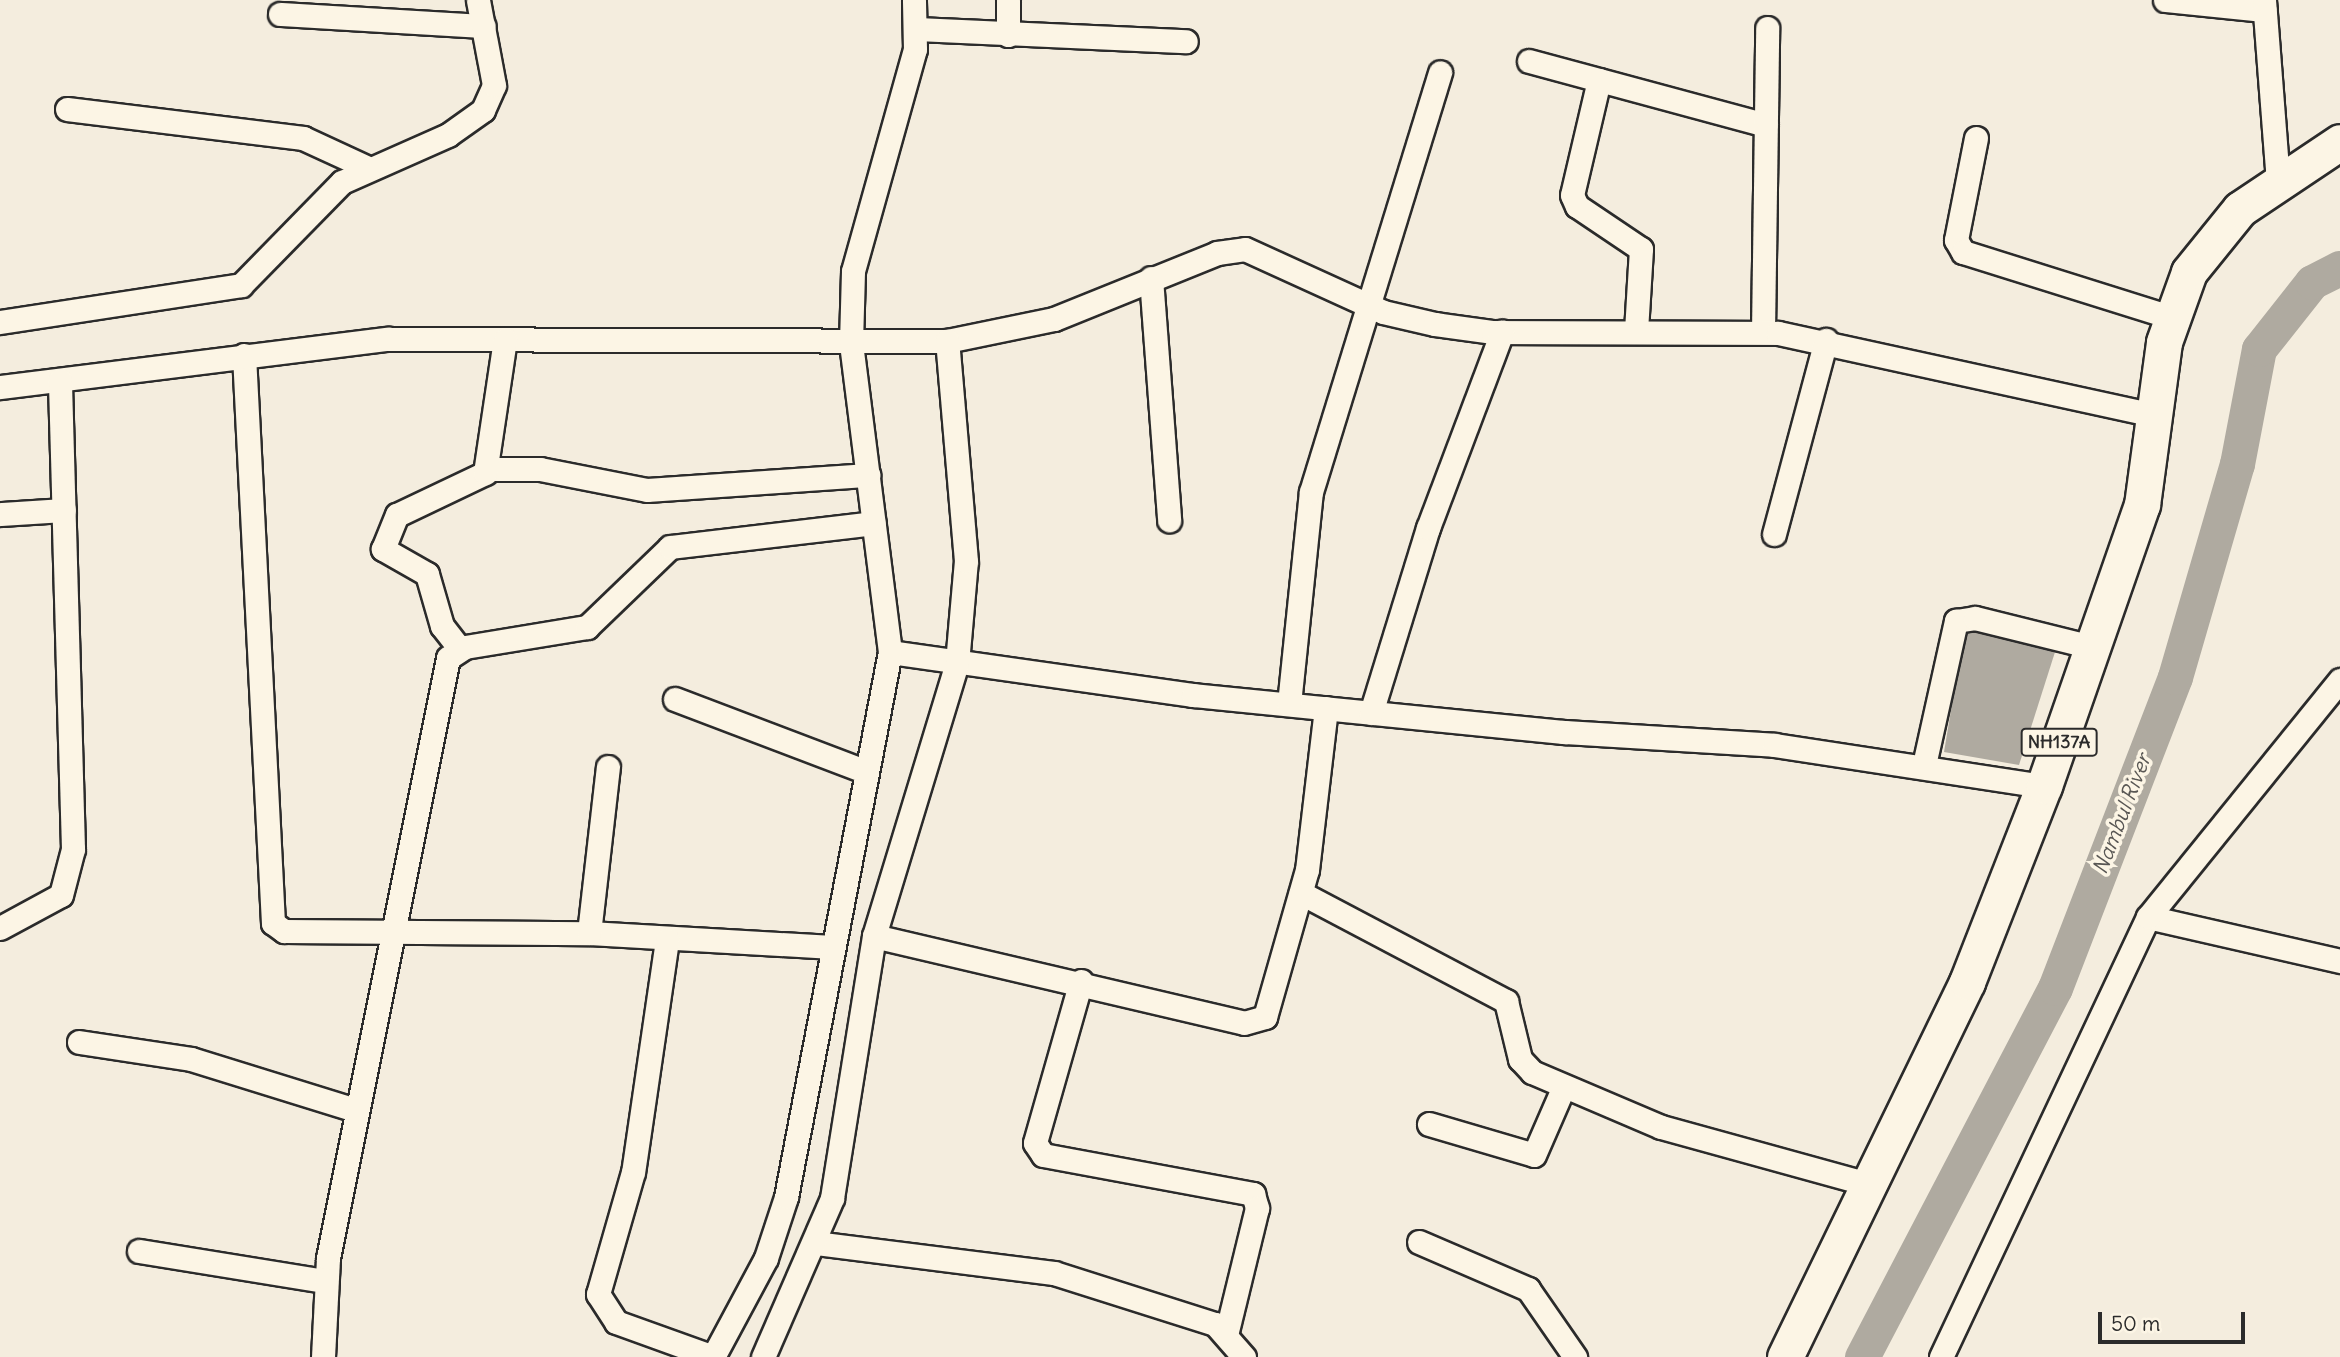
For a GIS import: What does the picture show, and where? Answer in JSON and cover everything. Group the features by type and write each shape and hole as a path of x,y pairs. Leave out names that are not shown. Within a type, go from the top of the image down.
{"highway":[{"name":"NH137A","path":"1785,1357 1865,1183 1967,982 2044,786 2142,505 2171,317 2210,240 2278,182 2335,148"}],"street":[{"path":"0,322 232,289 258,271 318,203 366,167 448,135 483,110 494,85 478,0"},
{"path":"667,940 633,1172 598,1294 616,1322 713,1357 759,1274 786,1197 865,771 890,652 851,343 860,235 918,29 914,0"},
{"path":"999,35 1008,0"},
{"path":"2165,0 2264,5 2278,182"},
{"path":"280,13 484,26"},
{"path":"918,29 999,35 1186,41"},
{"path":"1763,332 1767,29"},
{"path":"1530,61 1766,125"},
{"path":"1289,704 1311,492 1371,306 1440,72"},
{"path":"1598,80 1572,195 1577,206 1641,249 1636,331"},
{"path":"67,109 303,138 366,167"},
{"path":"1976,138 1956,240 1963,252 2171,317"},
{"path":"0,387 244,355 388,340 886,344 947,341 1054,319 1151,278 1245,249 1371,306 1435,324 1502,332 1763,332 1826,340 2154,415"},
{"path":"1151,278 1168,520"},
{"path":"1371,713 1428,528 1502,332"},
{"path":"487,469 505,340"},
{"path":"1774,534 1826,340"},
{"path":"762,1357 816,1243 848,1123 874,936 936,660 966,561 947,341"},
{"path":"244,355 270,916 284,930 589,933 667,940 833,947"},
{"path":"0,928 52,903 69,881 74,849 60,380"},
{"path":"460,649 442,626 427,574 383,549 397,515 487,469 540,469 647,490 868,475"},
{"path":"0,514 64,510"},
{"path":"323,1357 325,1281 390,932 444,666 460,649 587,627 670,547 874,523"},
{"path":"1924,765 1956,621 1975,618 2092,647"},
{"path":"890,652 936,660 1371,713 1703,737 1924,765 2044,786"},
{"path":"1941,1357 2148,917 2340,680"},
{"path":"675,699 865,771"},
{"path":"874,936 1254,1021 1269,1011 1301,893 1326,708"},
{"path":"589,933 608,767"},
{"path":"1301,893 1506,1001 1522,1064 1564,1086 1661,1127 1865,1183"},
{"path":"2148,917 2340,961"},
{"path":"1081,981 1035,1143 1043,1155 1253,1194 1257,1208 1227,1331"},
{"path":"79,1042 191,1059 356,1110"},
{"path":"1429,1124 1534,1155 1564,1086"},
{"path":"1419,1242 1528,1289 1575,1357"},
{"path":"816,1243 1054,1273 1227,1331 1243,1357"},
{"path":"139,1251 325,1281"}],"shaded area":[{"path":"1965,627 2055,652 2019,765 1944,752"}],"waterway":[{"name":"Nambul River","path":"1862,1357 2055,988 2175,677 2237,464 2259,349 2312,282 2340,268"}]}
